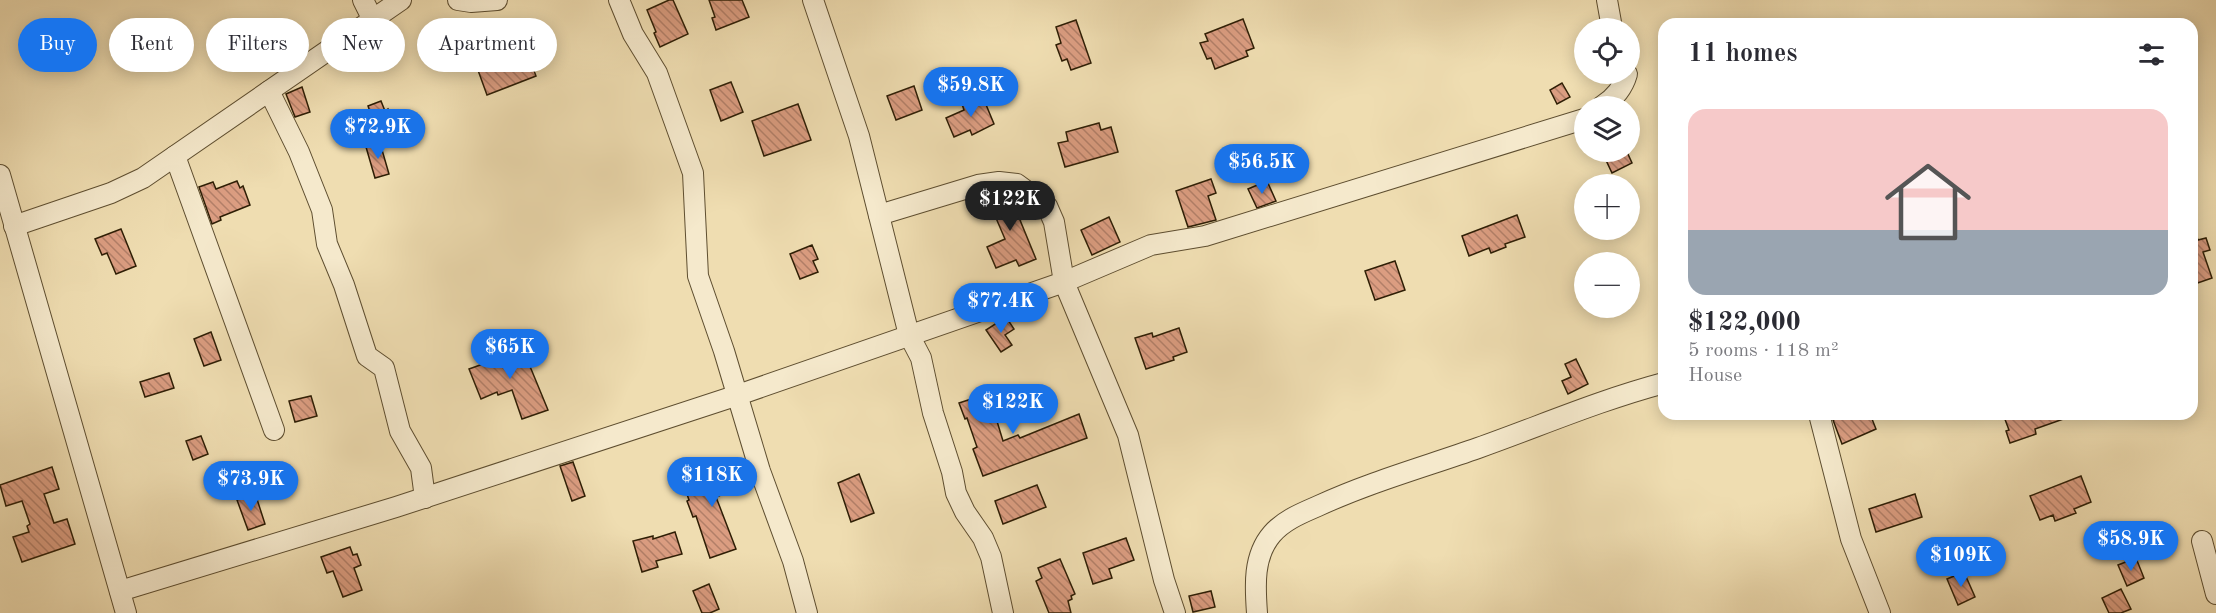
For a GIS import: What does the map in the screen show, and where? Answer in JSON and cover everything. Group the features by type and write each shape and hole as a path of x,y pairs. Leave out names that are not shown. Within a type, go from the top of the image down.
{"street":[{"path":"363,0 372,18"},
{"path":"376,18 401,0"},
{"path":"458,0 471,2 497,0"},
{"path":"619,0 633,34 657,73 693,173 698,276 738,395 760,471 793,561 807,613"},
{"path":"813,0 859,136 909,335 921,358 933,413 952,472 956,493 992,557 1003,613"},
{"path":"1607,0 1610,18"},
{"path":"14,226 111,193 143,178 321,56"},
{"path":"270,91 299,152 322,210 327,243 344,285 367,356 384,368 400,431 421,468 424,498"},
{"path":"120,591 424,498 738,395 1064,282 1151,245 1205,236 1574,121"},
{"path":"175,156 274,430"},
{"path":"0,175 126,613"},
{"path":"879,215 978,185 999,182 1017,184 1047,206 1054,222 1064,282 1128,435 1164,580 1175,613"},
{"path":"1257,613 1258,563 1272,534 1288,520 1349,492 1553,419 1658,385"},
{"path":"1816,420 1851,539 1880,613"},
{"path":"2202,541 2216,594"}],"building":[{"path":"673,0 688,34 660,47 647,10"},
{"path":"709,0 742,0 749,17 716,30 712,18 715,17"},
{"path":"1243,19 1254,48 1246,51 1248,56 1215,69 1211,58 1207,59 1200,43 1208,41 1205,34"},
{"path":"1076,20 1091,63 1071,70 1067,59 1062,61 1056,45 1061,43 1056,27"},
{"path":"479,72 534,72 536,76 487,95"},
{"path":"731,82 743,112 721,121 710,90"},
{"path":"1562,83 1570,97 1557,104 1550,90"},
{"path":"914,86 922,110 896,120 887,96"},
{"path":"302,87 310,112 295,117 286,94"},
{"path":"982,95 994,124 972,135 970,130 954,137 946,118 964,110 962,104"},
{"path":"381,101 385,111 388,109 396,129 378,135 368,106"},
{"path":"798,104 811,140 764,156 752,121"},
{"path":"1099,123 1101,130 1111,127 1118,152 1065,167 1058,143 1068,141 1066,132"},
{"path":"380,143 389,174 375,178 366,147"},
{"path":"1607,162 1632,162 1632,163 1612,173"},
{"path":"1211,179 1216,193 1208,196 1216,220 1188,227 1176,191"},
{"path":"237,181 240,188 243,186 250,205 220,217 221,220 212,224 199,187 213,182 216,189"},
{"path":"1267,181 1276,201 1257,208 1248,189"},
{"path":"999,194 1012,196 1019,200 1026,217 1020,220 1036,259 1019,266 1016,260 996,268 987,247 1005,239 987,197"},
{"path":"1517,215 1525,237 1505,244 1506,247 1491,253 1489,248 1469,256 1462,236"},
{"path":"1109,217 1120,242 1092,255 1081,230"},
{"path":"121,229 136,266 116,274 107,253 102,255 95,239"},
{"path":"2206,238 2210,250 2203,252 2212,278 2198,283 2198,240"},
{"path":"812,245 818,259 813,261 818,272 800,279 790,254"},
{"path":"1395,261 1405,290 1375,300 1365,271"},
{"path":"1006,317 1014,329 1005,335 1012,345 1001,352 986,330"},
{"path":"1179,328 1187,352 1173,357 1174,360 1146,369 1135,338 1152,333 1153,337"},
{"path":"211,332 221,360 204,366 194,339"},
{"path":"522,347 548,410 522,419 512,390 498,395 497,392 481,399 469,369 483,364 481,359 508,348 509,352"},
{"path":"1576,359 1588,384 1568,394 1562,381 1571,377 1565,364"},
{"path":"169,373 174,388 145,397 140,382"},
{"path":"999,390 1008,414 996,418 1003,441 1018,435 1020,438 1079,414 1087,438 983,476 973,449 977,447 959,403"},
{"path":"311,396 317,416 295,422 289,401"},
{"path":"1833,420 1872,420 1876,429 1842,444"},
{"path":"2005,420 2061,420 2035,429 2036,434 2010,443 2006,431 2009,430"},
{"path":"201,436 208,454 193,460 186,441"},
{"path":"573,462 585,496 572,501 560,466"},
{"path":"729,465 741,487 716,497 736,549 710,558 696,516 693,517 687,501 689,500 683,483"},
{"path":"52,467 59,489 44,494 54,523 67,519 75,544 22,562 13,537 29,532 27,526 30,524 22,501 6,506 0,485"},
{"path":"859,474 874,513 851,522 838,483"},
{"path":"2081,476 2091,502 2074,509 2076,513 2055,521 2053,515 2040,520 2030,496"},
{"path":"1037,485 1046,507 1003,524 995,501"},
{"path":"255,493 265,524 248,530 237,500"},
{"path":"1915,494 1922,517 1876,532 1869,509"},
{"path":"675,532 682,554 656,561 658,567 642,572 633,541 653,536 653,539"},
{"path":"1126,538 1134,560 1109,569 1112,578 1093,584 1083,553"},
{"path":"350,547 353,555 357,554 361,565 354,568 362,590 343,597 333,571 327,573 321,557"},
{"path":"2136,558 2144,578 2127,586 2118,565"},
{"path":"1060,559 1075,594 1068,601 1071,613 1049,613 1036,581 1042,578 1038,568"},
{"path":"1964,572 1975,597 1958,605 1947,579"},
{"path":"709,584 719,609 710,613 702,613 693,591"},
{"path":"2121,589 2131,609 2121,613 2109,613 2102,598"},
{"path":"1211,591 1215,607 1193,612 1189,596"}]}
